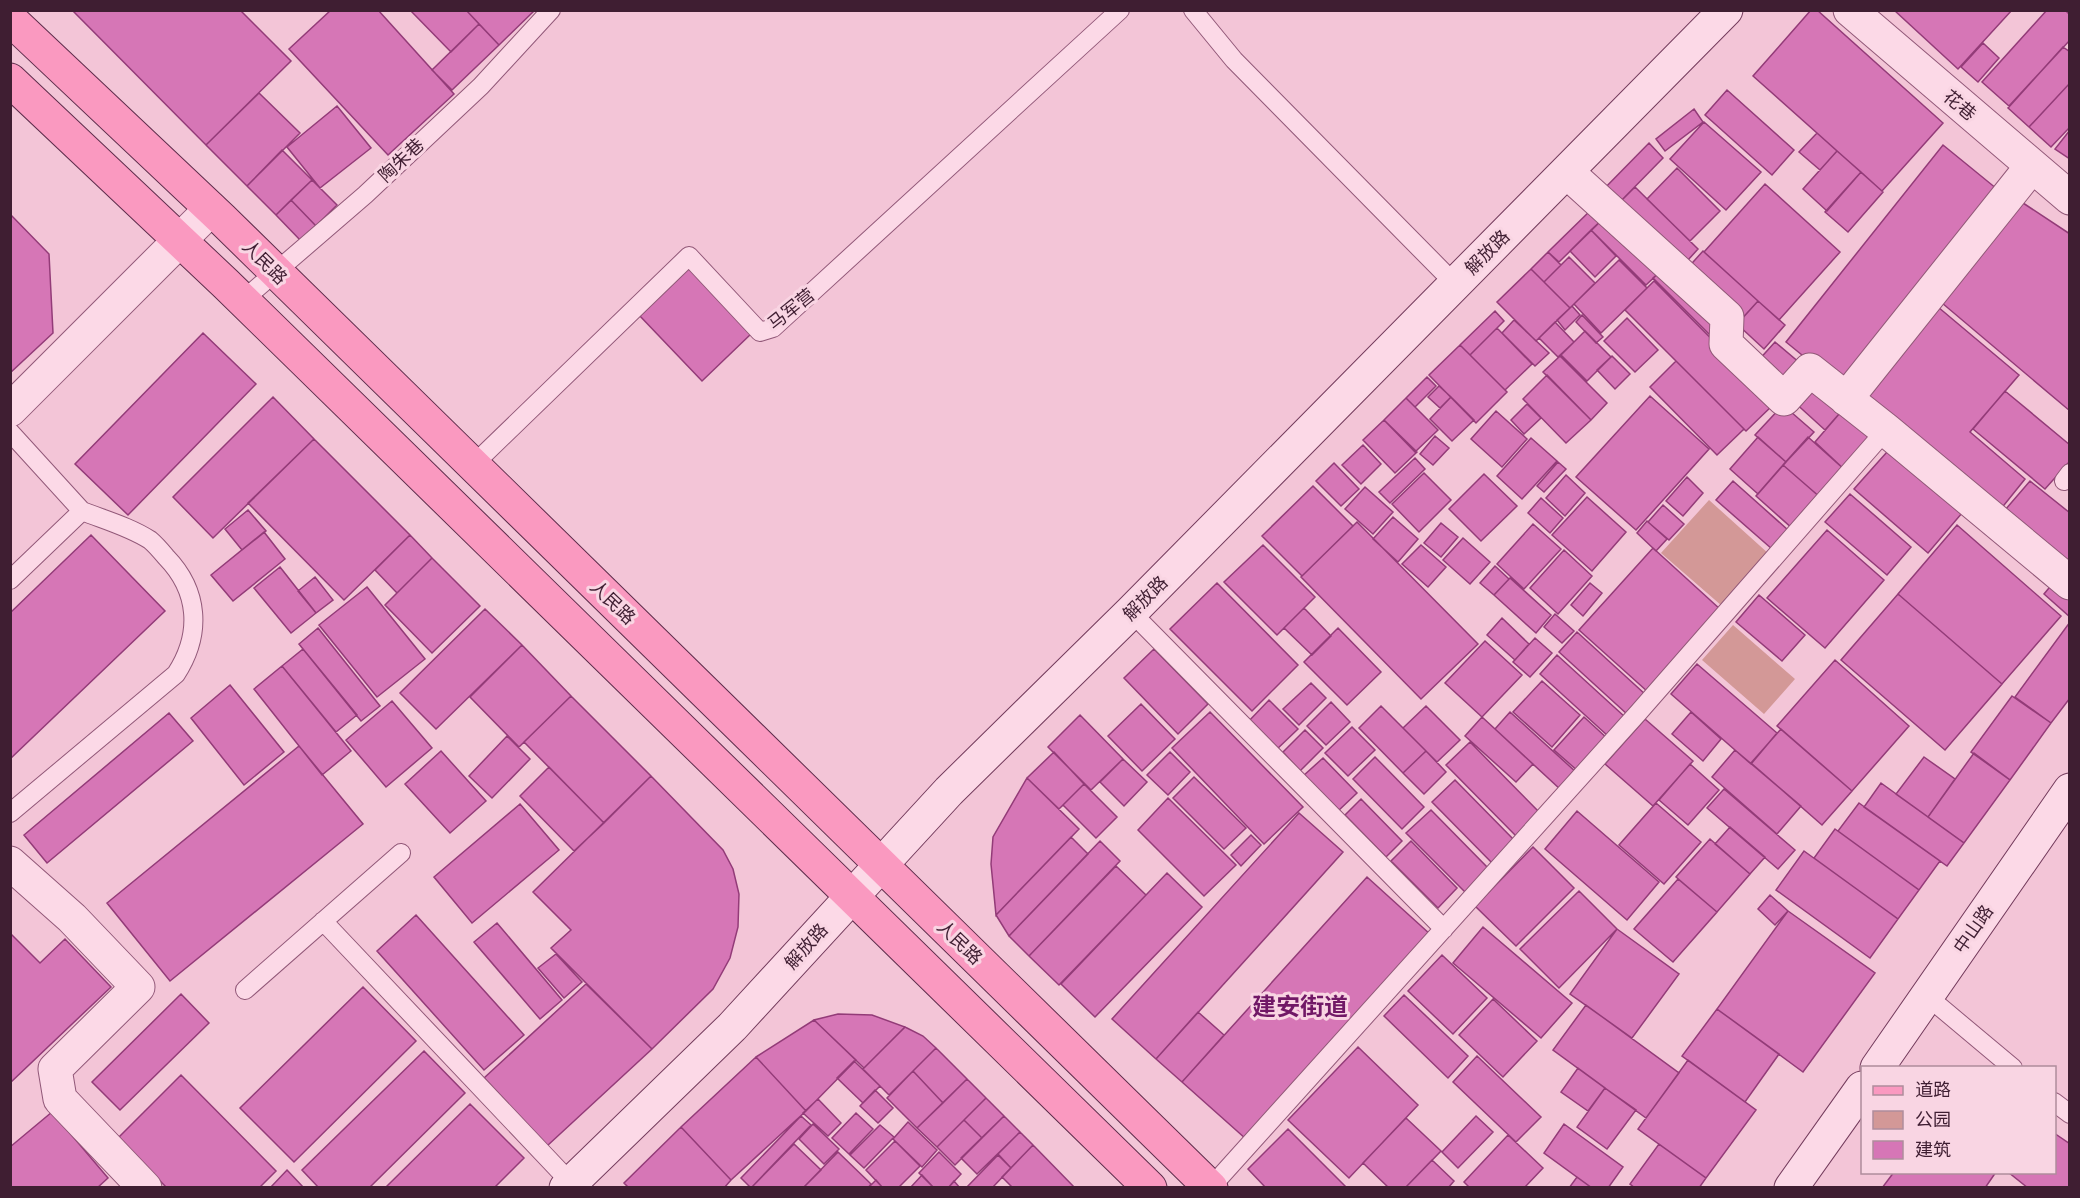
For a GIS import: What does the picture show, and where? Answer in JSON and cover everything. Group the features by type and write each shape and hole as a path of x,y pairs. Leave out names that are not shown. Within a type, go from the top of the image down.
{"main road":[{"name":"人民路","path":"10,19 276,272 1211,1187"},
{"path":"10,80 180,240 1150,1188"}],"street":[{"name":"解放路","path":"569,1185 732,1027 949,791 1131,612 1726,10"},
{"name":"花巷","path":"1850,10 2070,198"},
{"path":"1846,399 2032,166"},
{"path":"1567,172 1727,317 1726,344 1784,399 1810,370 1886,430 2070,584"},
{"path":"10,410 211,209"},
{"name":"中山路","path":"1878,1066 2070,790"},
{"path":"10,863 72,918 138,987 55,1069 60,1099 145,1188"},
{"path":"1791,1188 1861,1091"}],"lane":[{"name":"陶朱巷","path":"242,301 365,195 481,86 551,10"},
{"name":"马军营","path":"473,465 689,256 760,332 773,328 1120,10"},
{"path":"1193,10 1234,60 1455,284"},
{"path":"1211,1187 1638,713 1886,430"},
{"path":"10,432 82,511 125,527 151,541 174,565 192,597 194,631 186,659 176,674 10,813"},
{"path":"10,580 82,511"},
{"path":"1131,612 1444,929"},
{"path":"245,990 400,853"},
{"path":"323,921 569,1185"},
{"path":"1927,996 2011,1066"},
{"path":"2056,1103 2070,1114"}],"green space":[{"path":"1709,500 1769,554 1722,606 1661,553"},
{"path":"1733,625 1795,679 1764,714 1702,660"}],"building":[{"path":"72,10 240,10 291,61 206,145"},
{"path":"331,10 378,10 454,94 388,155 289,49"},
{"path":"410,10 466,10 479,24 451,52"},
{"path":"466,10 535,10 499,45"},
{"path":"1811,10 1817,10 1943,123 1882,191 1753,76"},
{"path":"1894,10 2012,10 1958,69"},
{"path":"2047,10 2065,10 2070,15 2070,40 2009,106 1982,82"},
{"path":"479,24 499,45 452,90 432,70"},
{"path":"1983,43 1999,58 1978,82 1961,67"},
{"path":"2063,47 2070,52 2070,83 2029,127 2008,108"},
{"path":"2069,84 2070,127 2051,147 2029,127"},
{"path":"1727,90 1794,150 1772,175 1705,115"},
{"path":"259,93 300,133 247,186 206,145"},
{"path":"337,106 371,148 320,188 287,147"},
{"path":"1694,109 1703,122 1665,151 1656,139"},
{"path":"1704,122 1761,172 1726,210 1670,159"},
{"path":"2070,130 2070,159 2055,149"},
{"path":"1817,133 1837,151 1820,170 1799,152"},
{"path":"1649,143 1663,158 1614,208 1599,194"},
{"path":"1943,145 1997,189 1840,386 1786,342"},
{"path":"282,150 312,180 276,215 247,186"},
{"path":"1837,151 1861,172 1827,211 1803,189"},
{"path":"1677,168 1720,211 1690,241 1647,199"},
{"path":"1861,172 1883,192 1848,232 1825,212"},
{"path":"312,180 337,205 316,226 291,200"},
{"path":"1765,184 1840,252 1779,320 1704,252"},
{"path":"1635,187 1698,249 1678,271 1614,208"},
{"path":"291,200 316,226 301,241 276,215"},
{"path":"2020,201 2070,234 2070,411 1942,303"},
{"path":"1594,207 1605,217 1559,262 1548,252"},
{"path":"10,214 49,254 53,333 10,373"},
{"path":"1605,217 1664,268 1646,285 1591,230"},
{"path":"1591,230 1616,256 1595,277 1570,251"},
{"path":"1703,251 1758,301 1740,321 1685,271"},
{"path":"1548,252 1561,265 1544,282 1531,269"},
{"path":"1569,257 1595,283 1570,308 1544,282"},
{"path":"1619,260 1647,288 1601,333 1574,304"},
{"path":"1667,265 1723,322 1710,335 1653,278"},
{"path":"690,267 752,333 702,381 639,315"},
{"path":"1531,269 1570,308 1536,341 1497,302"},
{"path":"1654,281 1775,403 1746,431 1625,310"},
{"path":"1758,301 1785,325 1764,349 1737,324"},
{"path":"1572,306 1580,315 1565,330 1557,320"},
{"path":"1938,307 2019,375 1970,432 2025,479 1996,515 1859,400"},
{"path":"1495,311 1504,321 1470,355 1460,345"},
{"path":"1582,315 1603,337 1596,343 1576,322"},
{"path":"1627,318 1658,350 1635,372 1604,341"},
{"path":"1514,320 1549,353 1535,366 1502,333"},
{"path":"1555,322 1574,342 1558,357 1539,338"},
{"path":"1497,328 1532,364 1505,390 1470,355"},
{"path":"1585,331 1611,357 1587,381 1561,355"},
{"path":"203,333 256,384 128,515 75,464"},
{"path":"1775,342 1807,369 1789,389 1757,362"},
{"path":"1460,345 1507,392 1476,423 1429,375"},
{"path":"1560,356 1607,403 1591,420 1543,372"},
{"path":"1612,356 1630,374 1615,389 1597,370"},
{"path":"1676,361 1744,429 1717,455 1650,387"},
{"path":"1547,375 1591,420 1566,443 1523,399"},
{"path":"1427,377 1436,386 1415,407 1406,398"},
{"path":"1813,377 1846,406 1825,430 1792,400"},
{"path":"1439,386 1451,397 1440,408 1428,397"},
{"path":"2005,391 2070,445 2070,461 2045,489 1973,429"},
{"path":"1650,396 1709,449 1636,530 1576,477"},
{"path":"273,397 314,439 213,538 173,497"},
{"path":"1451,397 1474,420 1452,441 1430,419"},
{"path":"1406,398 1438,430 1415,452 1384,420"},
{"path":"1527,404 1541,418 1524,434 1511,420"},
{"path":"1783,405 1814,432 1786,462 1755,435"},
{"path":"1846,406 1879,435 1846,471 1815,442"},
{"path":"1496,411 1527,439 1502,467 1471,439"},
{"path":"1384,420 1417,452 1395,473 1363,440"},
{"path":"1435,436 1449,448 1433,465 1420,454"},
{"path":"1758,437 1786,462 1758,494 1730,469"},
{"path":"1808,437 1846,471 1821,498 1783,465"},
{"path":"1531,438 1557,461 1522,499 1497,476"},
{"path":"314,439 410,535 344,600 248,503"},
{"path":"1895,443 1968,506 1928,553 1854,489"},
{"path":"1363,445 1381,464 1361,484 1342,465"},
{"path":"1415,458 1425,469 1390,503 1379,492"},
{"path":"1558,462 1566,469 1544,492 1537,486"},
{"path":"1334,463 1359,489 1341,506 1316,481"},
{"path":"1783,465 1821,498 1793,529 1756,496"},
{"path":"1424,473 1451,500 1419,532 1392,504"},
{"path":"1484,474 1517,506 1481,541 1449,509"},
{"path":"1566,475 1585,493 1565,516 1546,498"},
{"path":"1687,477 1703,493 1683,516 1666,501"},
{"path":"1733,481 1788,530 1772,549 1716,500"},
{"path":"2030,481 2070,513 2070,570 1999,517"},
{"path":"1313,486 1353,526 1302,576 1262,536"},
{"path":"1365,487 1393,512 1373,534 1345,509"},
{"path":"1850,494 1911,547 1887,575 1825,522"},
{"path":"1587,497 1626,532 1592,571 1552,535"},
{"path":"1541,498 1563,518 1550,533 1528,513"},
{"path":"1663,505 1684,524 1669,540 1648,522"},
{"path":"248,510 266,531 242,550 225,529"},
{"path":"1393,517 1418,539 1398,562 1373,539"},
{"path":"1647,521 1667,539 1656,551 1637,533"},
{"path":"1357,522 1478,644 1421,699 1301,577"},
{"path":"1441,523 1458,537 1441,557 1424,543"},
{"path":"1533,524 1561,549 1524,589 1497,564"},
{"path":"1957,525 2061,616 2002,684 1898,594"},
{"path":"1827,530 1884,580 1825,648 1767,598"},
{"path":"264,532 285,559 233,601 211,575"},
{"path":"91,535 165,611 10,759 10,613"},
{"path":"410,535 432,558 397,593 375,570"},
{"path":"1463,538 1490,562 1470,584 1443,560"},
{"path":"1263,545 1315,597 1277,635 1224,582"},
{"path":"1421,545 1446,567 1428,587 1402,564"},
{"path":"1653,548 1721,610 1648,692 1579,630"},
{"path":"1564,550 1592,576 1558,614 1530,588"},
{"path":"432,558 480,606 432,653 385,605"},
{"path":"1495,566 1509,579 1494,595 1480,583"},
{"path":"280,567 316,613 291,633 254,588"},
{"path":"2059,576 2070,585 2070,617 2044,594"},
{"path":"315,577 333,600 316,613 298,591"},
{"path":"1510,578 1551,615 1536,633 1494,595"},
{"path":"1217,583 1298,665 1252,711 1170,629"},
{"path":"1590,583 1602,593 1583,616 1571,605"},
{"path":"367,587 425,659 377,697 319,625"},
{"path":"1898,594 2002,684 1945,750 1841,660"},
{"path":"1759,595 1805,635 1782,661 1736,622"},
{"path":"1304,608 1331,636 1312,655 1284,628"},
{"path":"485,609 522,645 436,729 400,693"},
{"path":"1555,614 1574,631 1562,643 1544,627"},
{"path":"1502,618 1529,644 1515,660 1487,635"},
{"path":"2070,622 2070,698 2051,723 2015,697"},
{"path":"318,628 380,706 361,721 299,644"},
{"path":"1338,628 1381,672 1347,705 1304,662"},
{"path":"1577,632 1646,695 1628,715 1559,652"},
{"path":"1535,638 1552,653 1530,677 1513,662"},
{"path":"1485,641 1522,675 1482,717 1445,683"},
{"path":"522,645 571,696 519,747 470,697"},
{"path":"303,649 357,715 336,732 282,666"},
{"path":"1154,649 1208,704 1178,734 1124,678"},
{"path":"1557,655 1625,717 1608,736 1540,674"},
{"path":"1835,660 1909,726 1852,791 1777,726"},
{"path":"1697,664 1777,733 1751,764 1671,694"},
{"path":"282,666 351,751 322,775 254,689"},
{"path":"1542,681 1580,715 1552,747 1513,712"},
{"path":"1311,683 1326,698 1299,725 1283,709"},
{"path":"230,685 284,752 244,785 191,718"},
{"path":"571,696 651,776 604,823 524,742"},
{"path":"2012,696 2051,723 2010,780 1971,752"},
{"path":"1269,700 1298,729 1275,751 1247,723"},
{"path":"392,701 432,748 386,787 346,740"},
{"path":"1331,702 1350,722 1326,745 1307,726"},
{"path":"1141,704 1175,739 1142,771 1108,736"},
{"path":"1381,706 1426,751 1403,773 1359,728"},
{"path":"1426,706 1460,740 1437,762 1403,728"},
{"path":"1210,712 1303,807 1264,844 1172,748"},
{"path":"1510,712 1577,773 1561,790 1495,729"},
{"path":"1691,712 1721,739 1703,761 1672,734"},
{"path":"169,713 193,741 47,863 24,835"},
{"path":"1080,715 1123,759 1091,790 1048,747"},
{"path":"1482,717 1533,764 1516,782 1465,736"},
{"path":"1584,717 1609,740 1579,772 1554,750"},
{"path":"1645,719 1693,761 1653,806 1605,764"},
{"path":"1352,727 1375,750 1348,776 1325,753"},
{"path":"1781,729 1852,791 1822,825 1751,763"},
{"path":"1305,730 1323,748 1300,771 1283,752"},
{"path":"507,736 530,759 492,798 469,776"},
{"path":"1470,742 1541,814 1517,837 1446,765"},
{"path":"299,746 363,824 170,981 107,903"},
{"path":"1735,750 1801,806 1777,834 1712,777"},
{"path":"441,751 486,801 450,833 405,784"},
{"path":"1426,751 1446,772 1424,794 1403,773"},
{"path":"1054,752 1084,784 1059,809 1027,778"},
{"path":"1170,752 1190,772 1168,795 1147,775"},
{"path":"1974,753 2010,780 1964,843 1928,817"},
{"path":"1375,757 1424,807 1402,829 1353,779"},
{"path":"1924,757 1955,779 1928,817 1896,794"},
{"path":"1323,758 1357,793 1337,812 1302,777"},
{"path":"1123,759 1147,782 1124,806 1100,782"},
{"path":"1690,764 1719,790 1688,825 1659,800"},
{"path":"549,767 604,823 574,851 520,796"},
{"path":"651,776 723,850 733,869 739,894 738,927 730,958 713,989 652,1049 551,948 571,930 533,892"},
{"path":"1194,777 1246,828 1224,849 1173,798"},
{"path":"1027,778 1079,829 996,915 991,864 993,837"},
{"path":"1455,780 1517,843 1495,866 1432,802"},
{"path":"1881,783 1964,843 1947,866 1864,807"},
{"path":"1084,784 1117,817 1096,838 1063,805"},
{"path":"1724,789 1795,850 1778,869 1707,808"},
{"path":"1168,798 1236,865 1204,896 1138,830"},
{"path":"1361,799 1402,841 1386,857 1345,815"},
{"path":"1656,803 1701,842 1664,884 1619,845"},
{"path":"1859,803 1940,861 1919,890 1838,831"},
{"path":"520,804 559,850 472,923 434,877"},
{"path":"1431,810 1489,869 1465,892 1406,833"},
{"path":"1577,811 1659,882 1627,920 1545,849"},
{"path":"1299,813 1343,852 1156,1059 1112,1019"},
{"path":"1730,827 1765,857 1750,874 1715,844"},
{"path":"1835,829 1919,890 1898,919 1814,858"},
{"path":"1251,835 1261,845 1241,866 1231,855"},
{"path":"1071,837 1088,854 1009,936 996,915"},
{"path":"1710,839 1750,874 1717,912 1676,877"},
{"path":"1100,841 1120,861 1029,956 1009,936"},
{"path":"1411,841 1457,888 1438,908 1391,861"},
{"path":"1533,847 1574,888 1516,946 1475,906"},
{"path":"1804,851 1898,919 1870,958 1776,890"},
{"path":"1116,866 1146,895 1059,985 1029,956"},
{"path":"1167,873 1202,907 1095,1017 1061,984"},
{"path":"1367,877 1431,935 1246,1139 1182,1082"},
{"path":"1678,879 1717,912 1673,962 1634,929"},
{"path":"1579,891 1617,929 1559,988 1520,949"},
{"path":"1770,895 1788,911 1775,925 1758,909"},
{"path":"1788,911 1875,973 1803,1072 1717,1009"},
{"path":"416,915 524,1035 484,1070 377,951"},
{"path":"497,923 562,1000 540,1019 474,942"},
{"path":"1483,927 1572,1003 1541,1038 1453,963"},
{"path":"1617,929 1679,974 1632,1038 1570,994"},
{"path":"10,933 40,963 65,939 111,987 10,1083"},
{"path":"556,954 582,982 564,998 538,968"},
{"path":"1442,955 1487,998 1453,1034 1408,991"},
{"path":"586,984 652,1049 547,1146 484,1078"},
{"path":"363,987 416,1041 294,1162 240,1108"},
{"path":"181,994 209,1023 120,1110 92,1082"},
{"path":"1404,995 1468,1056 1448,1078 1384,1016"},
{"path":"1493,999 1537,1041 1503,1077 1459,1035"},
{"path":"1586,1005 1679,1073 1646,1118 1553,1050"},
{"path":"1717,1009 1779,1054 1745,1102 1682,1056"},
{"path":"1198,1012 1224,1035 1182,1082 1156,1059"},
{"path":"838,1014 872,1015 905,1027 864,1068 814,1020"},
{"path":"814,1020 856,1060 806,1111 756,1057"},
{"path":"905,1027 923,1036 936,1048 889,1095 863,1069"},
{"path":"1358,1047 1418,1105 1349,1178 1288,1120"},
{"path":"936,1048 967,1079 943,1103 913,1071"},
{"path":"424,1051 465,1093 369,1188 319,1188 302,1170"},
{"path":"1477,1056 1541,1117 1516,1142 1453,1082"},
{"path":"756,1057 806,1111 731,1180 681,1127"},
{"path":"1688,1060 1756,1110 1706,1178 1638,1129"},
{"path":"854,1061 880,1086 863,1103 837,1078"},
{"path":"1578,1068 1605,1088 1588,1111 1561,1092"},
{"path":"913,1071 943,1103 917,1128 887,1098"},
{"path":"181,1075 276,1171 259,1188 167,1188 118,1138"},
{"path":"967,1079 986,1098 937,1147 917,1128"},
{"path":"1605,1088 1636,1110 1607,1149 1577,1127"},
{"path":"875,1090 893,1108 878,1123 860,1106"},
{"path":"986,1098 1004,1116 982,1138 964,1120"},
{"path":"818,1099 841,1123 828,1136 803,1113"},
{"path":"470,1104 524,1158 494,1188 385,1188"},
{"path":"52,1112 108,1178 97,1188 10,1188 10,1147"},
{"path":"856,1113 873,1129 849,1154 832,1138"},
{"path":"801,1116 811,1125 751,1188 741,1178"},
{"path":"1004,1116 1020,1132 977,1174 961,1158"},
{"path":"1476,1116 1493,1132 1458,1168 1442,1152"},
{"path":"1406,1118 1441,1151 1405,1188 1389,1188 1363,1163"},
{"path":"964,1120 982,1138 955,1165 937,1147"},
{"path":"908,1122 937,1150 922,1167 893,1139"},
{"path":"813,1124 839,1149 824,1164 799,1139"},
{"path":"1564,1124 1623,1167 1608,1188 1592,1188 1544,1153"},
{"path":"880,1125 894,1137 864,1168 850,1155"},
{"path":"681,1127 731,1180 724,1188 629,1188 624,1183"},
{"path":"1288,1129 1347,1188 1266,1188 1248,1169"},
{"path":"1020,1132 1033,1145 1011,1168 998,1154"},
{"path":"2056,1134 2070,1144 2070,1188 2028,1188 2010,1174 2056,1174"},
{"path":"1508,1135 1543,1168 1524,1188 1470,1188 1464,1182"},
{"path":"895,1141 920,1166 898,1188 883,1188 866,1170"},
{"path":"794,1144 821,1170 803,1188 751,1188"},
{"path":"1659,1144 1706,1178 1699,1188 1635,1188 1630,1184"},
{"path":"1033,1145 1075,1188 1013,1188 1002,1177"},
{"path":"838,1152 871,1184 868,1188 803,1188"},
{"path":"939,1152 961,1174 948,1188 934,1188 919,1173"},
{"path":"998,1155 1011,1168 992,1188 966,1188"},
{"path":"1432,1160 1454,1181 1448,1188 1405,1188"},
{"path":"287,1170 304,1188 270,1188"},
{"path":"1892,1174 1995,1174 1985,1188 1882,1188"},
{"path":"922,1175 934,1188 910,1188"},
{"path":"1577,1177 1592,1188 1569,1188"},
{"path":"876,1180 883,1188 868,1188"},
{"path":"954,1181 960,1188 948,1188"}],"district":[{"name":"建安街道","path":"1300,1006"}]}
